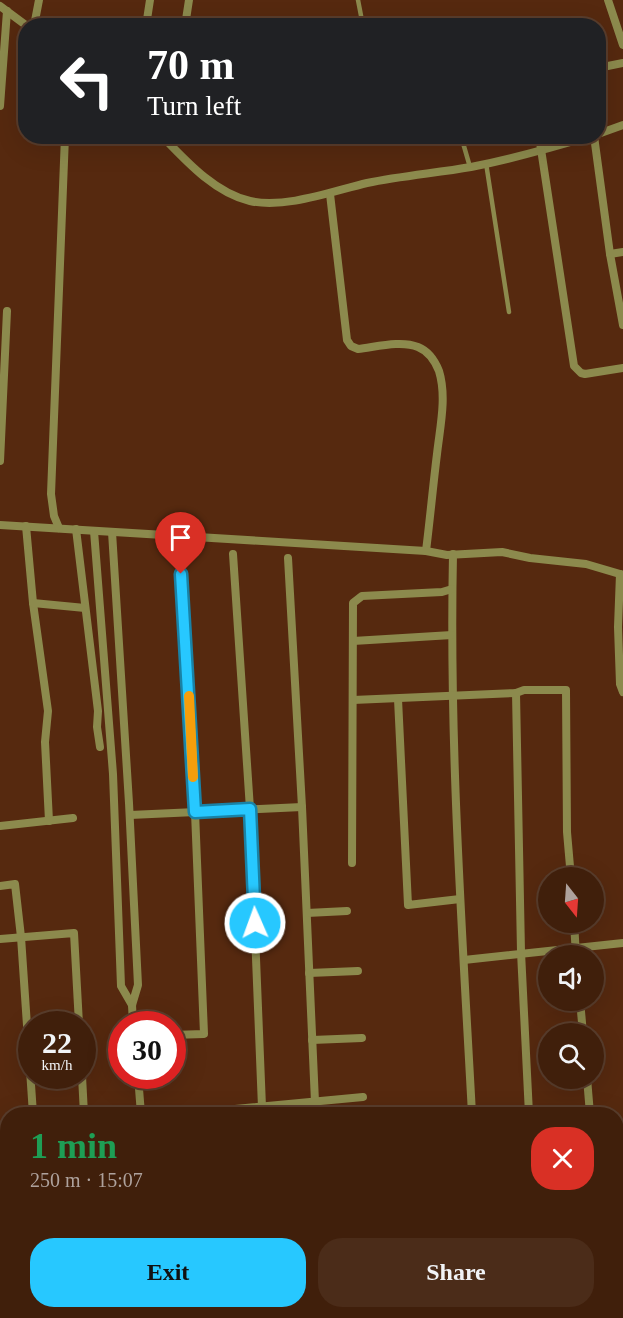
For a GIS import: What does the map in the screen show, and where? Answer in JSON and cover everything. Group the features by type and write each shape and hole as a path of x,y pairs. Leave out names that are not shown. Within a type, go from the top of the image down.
{"street":[{"path":"36,18 39,0"},
{"path":"147,18 150,0"},
{"path":"186,18 189,0"},
{"path":"608,0 623,45"},
{"path":"4,8 18,19"},
{"path":"0,106 4,8"},
{"path":"606,66 623,63"},
{"path":"606,131 623,125"},
{"path":"59,528 54,516 51,494 65,144"},
{"path":"171,144 207,178 233,196 252,202 278,202 330,194 369,183 470,167 565,144"},
{"path":"541,144 574,366 585,374 623,368"},
{"path":"593,144 623,325"},
{"path":"330,194 347,340 351,346 358,349 406,344 417,347 433,359 439,373 442,415 426,551"},
{"path":"610,254 623,252"},
{"path":"0,461 7,310"},
{"path":"0,525 426,551 453,555 502,552 530,558 586,564 621,574 618,627 620,684 623,692"},
{"path":"26,526 33,603 48,711 45,742 49,821"},
{"path":"76,529 100,747"},
{"path":"94,531 113,774 121,986 132,1005"},
{"path":"112,532 138,984 132,1011"},
{"path":"179,551 195,812 204,1034 186,1035"},
{"path":"233,554 250,809 262,1107 363,1097"},
{"path":"453,555 452,635 460,899 472,1107"},
{"path":"288,558 315,1102"},
{"path":"352,863 353,603 362,596 442,592 452,588"},
{"path":"33,603 85,608"},
{"path":"353,641 452,635"},
{"path":"353,700 516,693 524,690 566,690 569,867"},
{"path":"516,693 521,952 529,1107"},
{"path":"398,699 408,905 460,899"},
{"path":"130,815 302,807"},
{"path":"0,826 73,818"},
{"path":"0,886 15,884 21,937 33,1107"},
{"path":"307,913 347,911"},
{"path":"0,939 74,933 78,1011"},
{"path":"604,946 623,943"},
{"path":"464,960 538,952"},
{"path":"309,973 357,971"},
{"path":"312,1040 362,1038"},
{"path":"82,1089 83,1107"},
{"path":"139,1089 140,1107"},
{"path":"588,1089 589,1107"}],"lane":[{"path":"358,0 361,18"},
{"path":"463,144 470,167"},
{"path":"486,163 509,312"}],"slow traffic":[{"path":"189,696 193,777"}],"route":[{"path":"181,574 195,812 250,809 255,923"}]}
